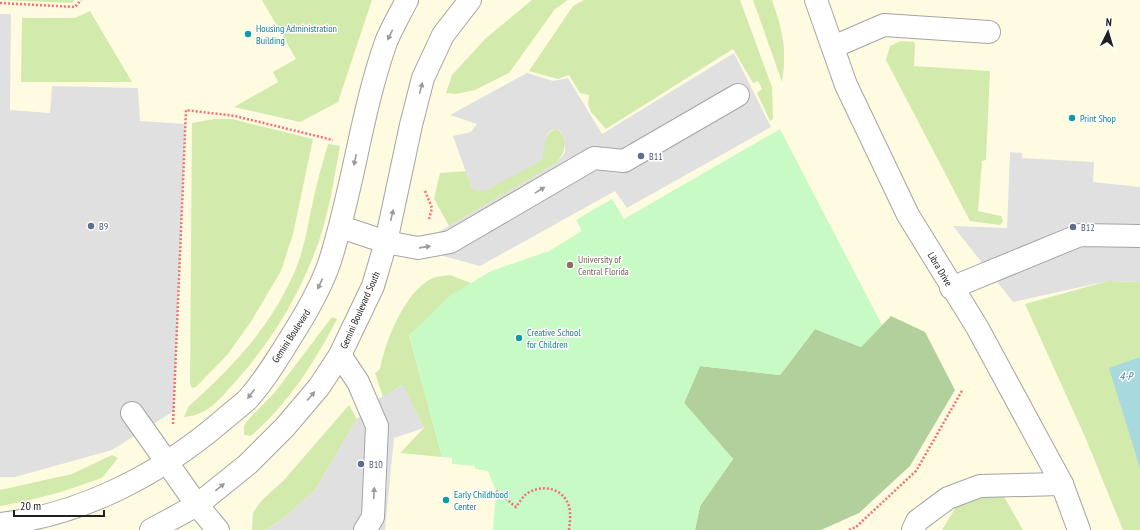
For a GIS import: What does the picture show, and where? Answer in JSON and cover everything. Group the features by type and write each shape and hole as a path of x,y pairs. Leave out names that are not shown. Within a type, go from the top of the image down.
{"street":[{"name":"Gemini Boulevard","path":"0,524 19,522 68,509 118,489 168,462 205,435 247,399 281,353 310,306 329,264 341,227 372,86 387,40 408,0"},
{"name":"Gemini Boulevard South","path":"151,530 197,506 248,464 285,427 319,387 340,355 373,286 386,242 411,125 423,78 443,35 470,0"},
{"name":"Libra Drive","path":"816,0 846,85 908,215 951,288 977,327 1062,484 1079,530"},
{"path":"833,47 884,25 989,32"},
{"path":"341,227 386,242 418,248 450,242 594,158 624,161 738,95"},
{"path":"951,288 1080,235 1140,236"},
{"path":"340,355 358,382 378,426 373,517 365,530"},
{"path":"132,413 168,462 197,506 218,530"},
{"path":"913,530 917,521 948,498 980,486 1062,484"}],"path":[{"path":"0,3 75,7 81,0"},
{"path":"168,462 174,411 186,110 235,116 358,146"},
{"path":"425,189 432,208 428,222"},
{"path":"849,530 856,527 916,471 963,389"},
{"path":"496,491 516,507 524,495 532,490 546,488 558,492 567,500 571,520 569,530"}],"shaded area":[{"name":"University of Central Florida","path":"0,0 1140,0 1140,530 0,530"},
{"name":"B9","path":"0,14 11,14 10,110 50,113 52,86 138,88 140,121 185,124 174,411 112,450 15,477 0,477"},
{"name":"B11","path":"734,53 771,127 627,208 615,191 480,266 443,256 435,234 557,163 565,152 565,140 561,132 557,129 551,130 547,134 542,160 483,192 472,189 453,136 471,132 477,124 450,115 527,73 553,81 568,78 602,134"},
{"name":"B12","path":"1010,152 1022,153 1022,158 1094,162 1093,182 1140,187 1140,282 1108,281 1013,302 953,226 1007,228"},
{"name":"B10","path":"403,385 424,428 394,438 385,530 266,530 284,518 315,490 357,419 378,399"}],"green space":[{"path":"0,0 74,0 72,3"},
{"path":"262,0 372,0 338,102 300,122 234,107 278,82 273,72 296,59"},
{"path":"532,0 568,0 555,9 509,73 475,90 456,94 446,93 452,75 486,38"},
{"path":"584,0 740,0 772,87 773,119 770,121 757,93 762,89 758,81 753,83 733,49 606,129 591,112 588,104 589,95 580,93 569,75 558,79 529,71 573,6"},
{"path":"753,0 772,0 783,40 784,59 782,82"},
{"path":"90,11 132,82 21,82 22,18 75,18"},
{"path":"901,41 914,42 914,66 990,71 986,160 982,161 978,211 1001,216 1003,221 1000,225 970,221 886,60 890,46"},
{"path":"214,119 232,119 313,139 293,234 281,271 252,320 228,354 196,387 192,388 190,384 192,123"},
{"path":"557,129 564,137 565,145 557,163 449,226 434,199 440,173 466,171 472,189 542,160 545,141 552,130"},
{"path":"780,129 882,325 861,347 815,329 780,375 700,366 684,403 733,459 700,506 695,530 493,530 496,491 488,471 475,469 475,466 452,464 452,458 442,457 409,335 451,295 491,271 549,251 582,231 576,220 612,199 624,219"},
{"path":"328,144 340,146 328,208 318,244 293,300 273,334 224,394 207,410 192,416 184,417 189,406 221,376 250,344 274,310 285,291 295,271 302,251 317,183"},
{"path":"450,275 471,283 409,335 442,457 400,453 424,428 402,385 383,397 375,373 380,369 391,332 405,306 413,295 422,285 431,279"},
{"path":"1108,281 1140,282 1140,530 1123,530 1086,439 1025,304"},
{"path":"891,316 925,332 955,390 910,466 859,513 821,530 695,530 700,506 733,459 684,403 700,366 780,375 815,329 861,347"},
{"path":"332,317 337,319 334,325 316,356 288,398 251,436 244,435 244,426 247,421 275,392"},
{"path":"349,405 357,419 315,490 284,518 266,530 252,530 253,513 261,501 284,480"},
{"path":"112,455 118,458 102,478 61,492 0,506 0,490 72,474"},
{"path":"1003,495 1023,530 942,530 956,507 972,498"}],"water":[{"name":"4-P","path":"1140,357 1140,468 1109,368"}],"place":[{"name":"Housing Administration Building","path":"248,34"},
{"name":"Print Shop","path":"1072,118"},
{"name":"B11","path":"641,156"},
{"name":"B9","path":"91,226"},
{"name":"B12","path":"1073,227"},
{"name":"University of Central Florida","path":"570,265"},
{"name":"Creative School for Children","path":"519,338"},
{"name":"B10","path":"361,464"},
{"name":"Early Childhood Center","path":"446,500"}]}
